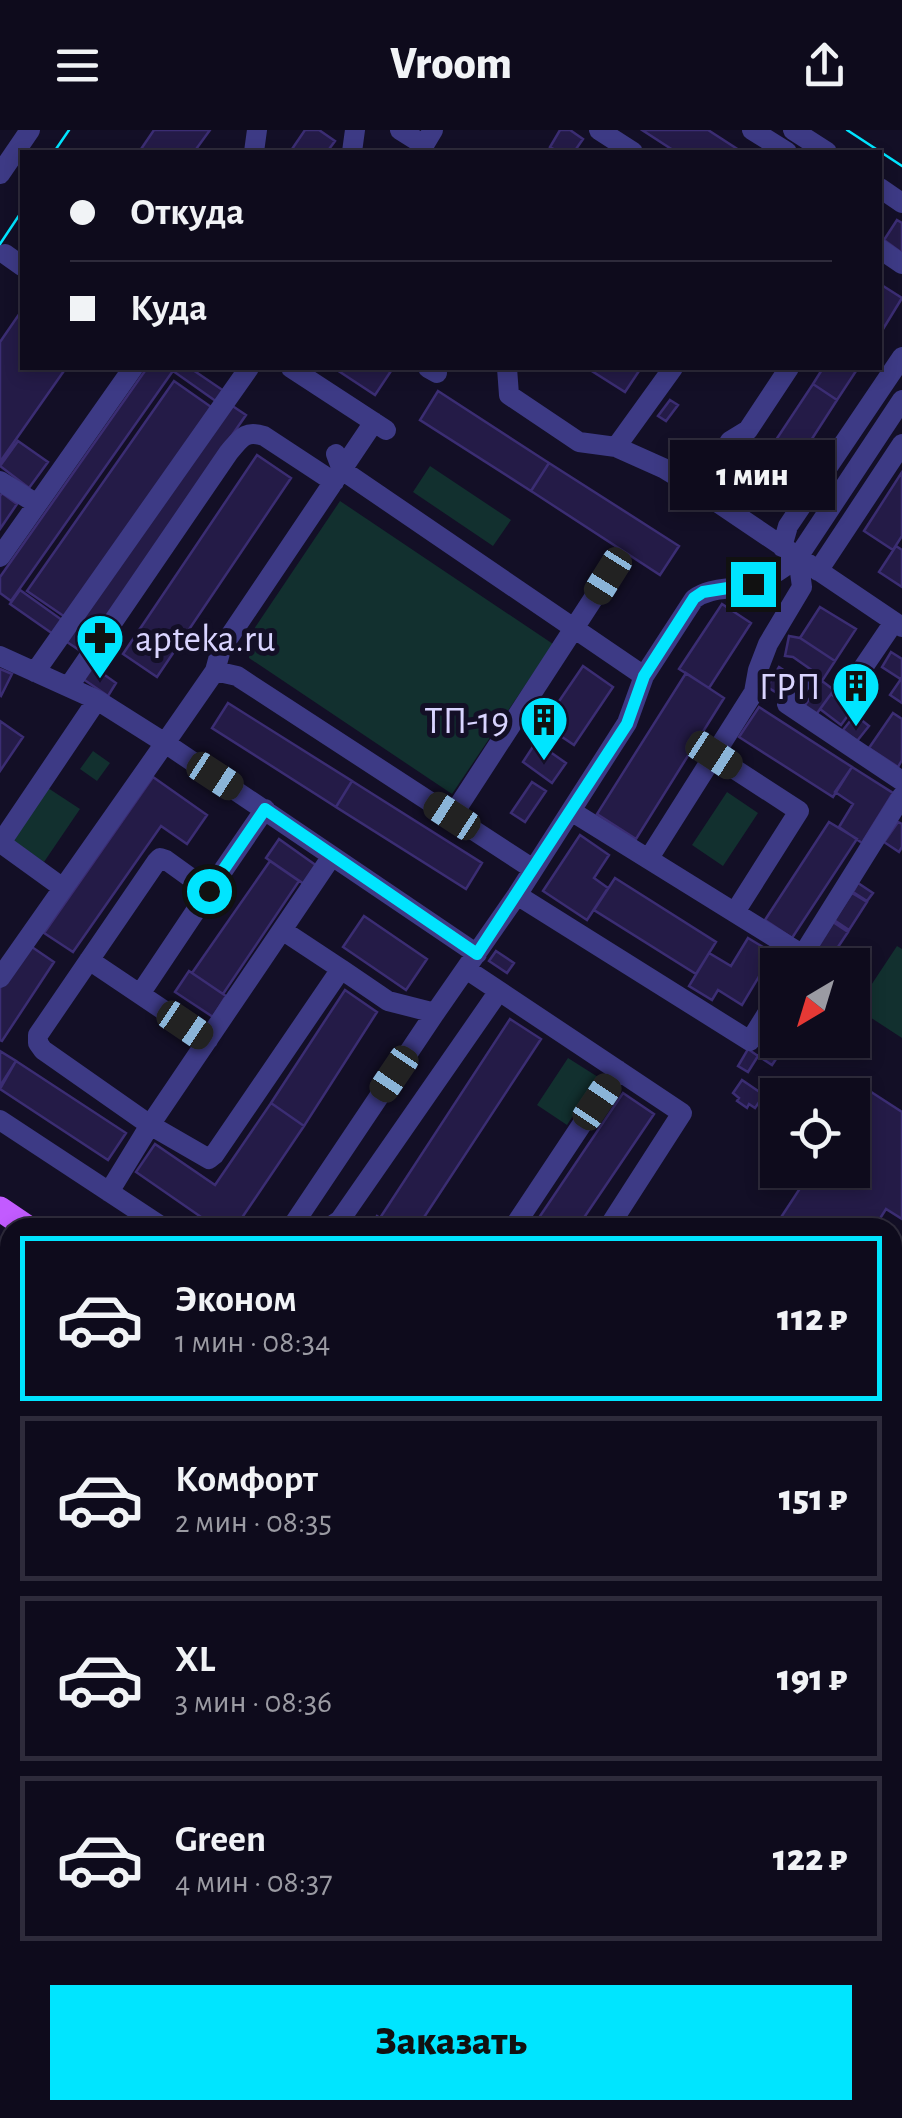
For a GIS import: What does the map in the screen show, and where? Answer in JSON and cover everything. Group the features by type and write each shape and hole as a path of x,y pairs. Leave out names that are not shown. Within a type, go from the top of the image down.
{"street":[{"path":"0,174 30,130"},
{"path":"400,130 424,145 434,130"},
{"path":"599,130 631,150"},
{"path":"752,130 784,150"},
{"path":"793,130 823,150"},
{"path":"649,858 754,692 768,644 802,587 803,578 790,552 788,526 902,358"},
{"path":"0,558 132,370"},
{"path":"35,672 248,370"},
{"path":"0,978 215,671 222,649 337,468 380,426 294,370"},
{"path":"507,370 509,395 579,442 616,447 663,468 898,624 856,678"},
{"path":"616,447 672,370"},
{"path":"699,490 730,441 748,430 788,370"},
{"path":"298,1218 627,724 644,676 694,598 703,592 753,584 775,574 899,410"},
{"path":"69,686 229,452 252,432 337,468 644,676"},
{"path":"818,571 902,444"},
{"path":"0,481 37,504"},
{"path":"452,816 608,576"},
{"path":"0,656 97,700 265,809 472,961 499,991 682,1113 614,1218"},
{"path":"215,671 236,676 533,869"},
{"path":"803,680 787,704 902,782"},
{"path":"63,888 0,843 97,700"},
{"path":"714,755 800,811 735,912"},
{"path":"807,948 902,796"},
{"path":"140,994 265,809"},
{"path":"571,810 735,912 784,948"},
{"path":"109,1192 332,856"},
{"path":"209,891 160,858 38,1036 38,1044 44,1050 202,1157 214,1155 341,969"},
{"path":"517,894 750,1041 760,1025"},
{"path":"282,930 388,1001 436,1013"},
{"path":"89,960 208,1040"},
{"path":"341,1218 499,991"},
{"path":"520,1218 618,1070"},
{"path":"0,1120 149,1218"}],"green space":[{"path":"430,466 511,520 493,546 413,492"},
{"path":"340,501 553,644 452,794 249,658 252,632"},
{"path":"93,751 110,763 97,781 80,769"},
{"path":"48,788 80,809 44,862 13,841"},
{"path":"727,792 758,813 723,866 692,845"},
{"path":"897,946 902,949 902,1038 870,1017 870,987"},
{"path":"568,1058 598,1077 567,1125 537,1105"}],"building":[{"path":"154,130 210,130 195,150 140,150"},
{"path":"305,130 319,130 335,141 328,150 291,150"},
{"path":"560,130 570,130 583,139 575,150 550,147"},
{"path":"642,130 708,130 739,150 673,150"},
{"path":"897,220 902,223 902,253 884,240"},
{"path":"882,285 902,298 882,331"},
{"path":"20,313 20,370 65,370 0,462 0,342"},
{"path":"146,370 174,370 11,601 0,593 0,577"},
{"path":"193,370 224,391 217,402 173,371"},
{"path":"337,370 392,370 375,395"},
{"path":"590,370 640,370 625,392"},
{"path":"822,370 857,370 837,400 813,384"},
{"path":"174,381 214,409 68,619 27,591"},
{"path":"813,384 837,400 768,507 730,483 748,456 760,464"},
{"path":"438,391 549,463 531,491 420,420"},
{"path":"670,400 678,405 666,421 658,416"},
{"path":"228,403 246,415 82,652 64,640"},
{"path":"18,441 48,462 29,488 0,466"},
{"path":"257,455 291,478 157,677 123,654"},
{"path":"549,463 679,546 660,575 531,491"},
{"path":"902,472 902,536 893,550 864,531"},
{"path":"2,493 17,504 0,529 0,496"},
{"path":"896,546 902,550 902,587 879,572"},
{"path":"20,590 62,620 53,634 10,604"},
{"path":"722,604 751,623 709,688 679,669"},
{"path":"820,607 856,629 835,661 800,638"},
{"path":"789,636 800,638 835,661 822,681 793,657 785,656"},
{"path":"891,652 902,659 902,680 882,667"},
{"name":"apteka.ru","path":"92,666 116,683 108,696 83,679"},
{"path":"583,666 613,687 574,745 559,735 552,746 536,735"},
{"path":"779,667 791,675 779,694 767,687"},
{"path":"0,669 12,674 1,696 0,695"},
{"path":"686,673 724,698 636,839 597,814"},
{"path":"902,680 902,703 890,695"},
{"path":"822,681 834,690 815,716 803,708"},
{"path":"831,694 852,710 841,725 820,709"},
{"path":"228,703 352,781 336,807 212,728"},
{"path":"759,707 852,767 833,797 739,737"},
{"path":"893,713 902,719 902,760 898,767 869,748"},
{"name":"ГРП","path":"855,715 869,726 857,741 843,730"},
{"path":"0,721 23,737 0,771"},
{"name":"ТП-19","path":"536,742 566,763 552,783 523,762"},
{"path":"852,767 893,793 862,843 839,827 853,804 835,792"},
{"path":"153,777 207,815 187,844 161,826 73,952 44,933"},
{"path":"352,781 482,863 466,889 336,807"},
{"path":"532,782 546,791 525,822 511,813"},
{"path":"829,822 857,839 792,938 765,920"},
{"path":"898,822 902,824 899,852 884,842"},
{"path":"580,835 609,855 594,878 608,888 587,920 543,891"},
{"path":"279,839 317,866 304,884 266,858"},
{"path":"270,861 299,881 223,994 192,973"},
{"path":"615,878 716,942 696,974 594,910"},
{"path":"858,883 873,893 867,901 853,892"},
{"path":"852,893 867,902 849,930 834,920"},
{"path":"364,916 427,959 406,990 343,947"},
{"path":"833,922 848,932 837,948 816,948"},
{"path":"748,938 765,948 760,948 760,975 742,1005 718,990 712,1000 689,986 709,953 731,966"},
{"path":"26,943 54,962 2,1041 0,984"},
{"path":"496,951 514,963 507,973 489,961"},
{"path":"189,971 226,996 213,1017 175,992"},
{"path":"345,990 377,1012 304,1126 271,1103"},
{"path":"510,1019 541,1039 424,1218 380,1218"},
{"path":"748,1049 758,1056 748,1072 738,1066"},
{"path":"0,1051 16,1061 0,1086"},
{"path":"16,1061 126,1133 108,1160 0,1089"},
{"path":"742,1080 760,1092 760,1101 755,1108 749,1104 747,1108 733,1093"},
{"path":"870,1091 902,1112 902,1218 886,1209 880,1218 781,1218 800,1188 870,1188"},
{"path":"623,1093 654,1114 584,1218 539,1218"},
{"path":"271,1103 304,1126 242,1218 203,1218 136,1172 155,1144 215,1185"}],"tram line":[{"path":"55,150 69,130"},
{"path":"847,130 878,150"},
{"path":"882,153 902,166"},
{"path":"0,244 20,214"}],"place":[{"name":"apteka.ru","path":"100,680"},
{"name":"ГРП","path":"856,728"},
{"name":"ТП-19","path":"544,762"}],"route":[{"path":"209,891 265,809 477,954 627,724 644,676 694,598 703,592 753,584"}]}
